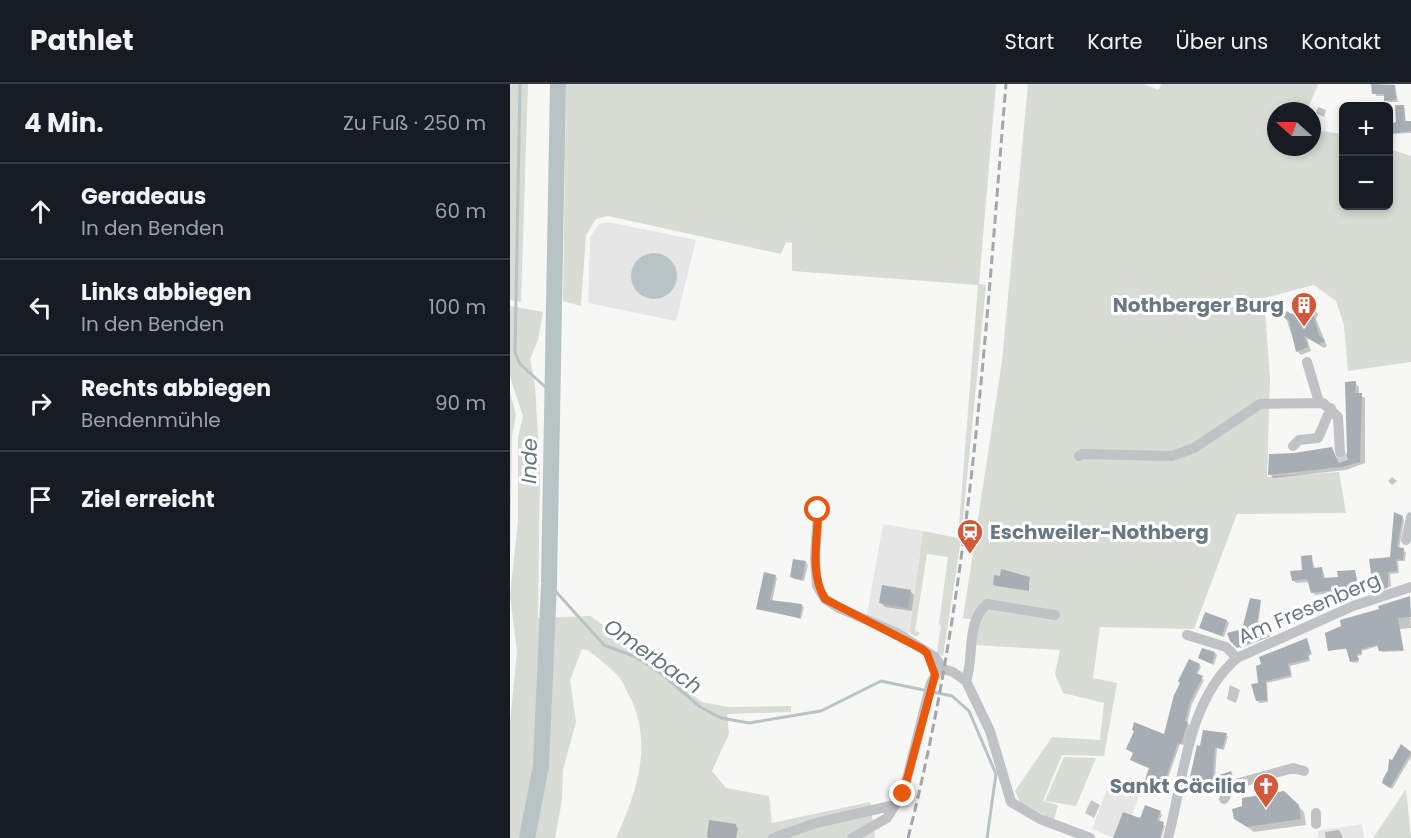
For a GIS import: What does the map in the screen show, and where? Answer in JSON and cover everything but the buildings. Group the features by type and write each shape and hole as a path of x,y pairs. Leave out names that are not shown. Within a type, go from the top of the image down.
{"street":[{"path":"1307,362 1319,402"},
{"path":"1079,456 1083,454 1172,456 1194,448 1260,404 1319,402 1331,408 1338,417 1340,452"},
{"path":"1293,446 1299,440 1318,438 1331,408"},
{"path":"818,510 815,558 817,586 825,599 839,608 897,633 935,657 936,676 903,794 887,818 852,838"},
{"path":"1406,540 1411,517"},
{"name":"Am Fresenberg","path":"1168,838 1200,713 1216,679 1237,657 1353,606 1411,587"},
{"path":"966,681 974,627 977,616 987,604 1055,615"},
{"path":"1187,635 1226,647 1237,657"},
{"path":"936,676 953,672 966,681 990,731 1011,802 1040,819 1090,838"},
{"path":"1224,799 1232,785 1293,768 1304,771"},
{"path":"773,838 816,824 895,805"}],"shaded area":[{"path":"510,84 528,84 521,302 510,300"},
{"path":"566,84 996,84 979,284 986,285 961,539 943,656 937,653 948,557 927,554 915,631 920,633 916,637 909,632 923,531 958,538 978,285 792,271 792,243 786,242 781,254 608,216 596,219 586,235 581,306 563,301"},
{"path":"1028,84 1144,84 1159,90 1161,84 1318,84 1311,102 1267,102 1267,156 1321,156 1321,131 1339,133 1339,210 1393,210 1393,150 1411,156 1411,362 1348,371 1344,325 1336,301 1314,285 1264,298 1270,379 1267,477 1339,472 1346,513 1237,514 1194,629 1100,627 1093,678 1117,683 1104,756 1062,755 1043,801 1058,805 1054,820 1020,802 1015,791 1052,737 1100,740 1104,703 1063,693 1055,674 1060,650 975,645 979,621 963,618 1002,361"},
{"path":"608,222 696,240 676,321 588,303 590,237 599,224"},
{"path":"654,253 670,260 677,276 670,292 654,299 638,292 631,276 638,260"},
{"path":"510,306 543,312 538,340 530,359 535,385 540,470 538,618 591,616 702,702 728,707 791,706 791,712 727,714 729,734 712,771 726,788 769,796 772,823 870,802 875,838 616,838 635,787 639,770 641,734 631,699 620,678 588,650 582,649 570,680 576,722 563,770 562,800 555,838 510,838 510,721 517,652 510,596 518,521 518,438 523,416 510,377"},
{"path":"510,392 516,415 512,436 510,562"},
{"path":"883,524 923,531 908,635 867,615"},
{"path":"1064,757 1096,758 1076,806 1045,801"},
{"path":"1112,776 1142,789 1132,815 1134,816 1129,833 1114,838 1092,829"},
{"path":"1406,789 1411,838 1373,838"},
{"path":"1362,824 1364,838 1315,838 1318,837 1318,831"}],"waterway":[{"path":"520,84 515,352 520,364 553,394"},
{"name":"Inde","path":"527,838 541,766 549,584 558,84"},
{"name":"Omerbach","path":"549,584 604,645 636,657 662,674 700,707 721,718 749,723 821,711 881,681 952,696 969,711 996,774 987,838"}],"tunnel":[{"path":"1340,452 1345,466"}],"railway":[{"path":"908,838 947,652 961,558 982,369 1006,84"}],"place":[{"name":"Nothberger Burg","path":"1304,328"},
{"name":"Eschweiler-Nothberg","path":"970,555"},
{"name":"Sankt Cäcilia","path":"1266,809"}],"route":[{"path":"818,510 815,558 817,586 825,599 839,608 897,633 922,649 927,653 935,675 903,794"}]}
